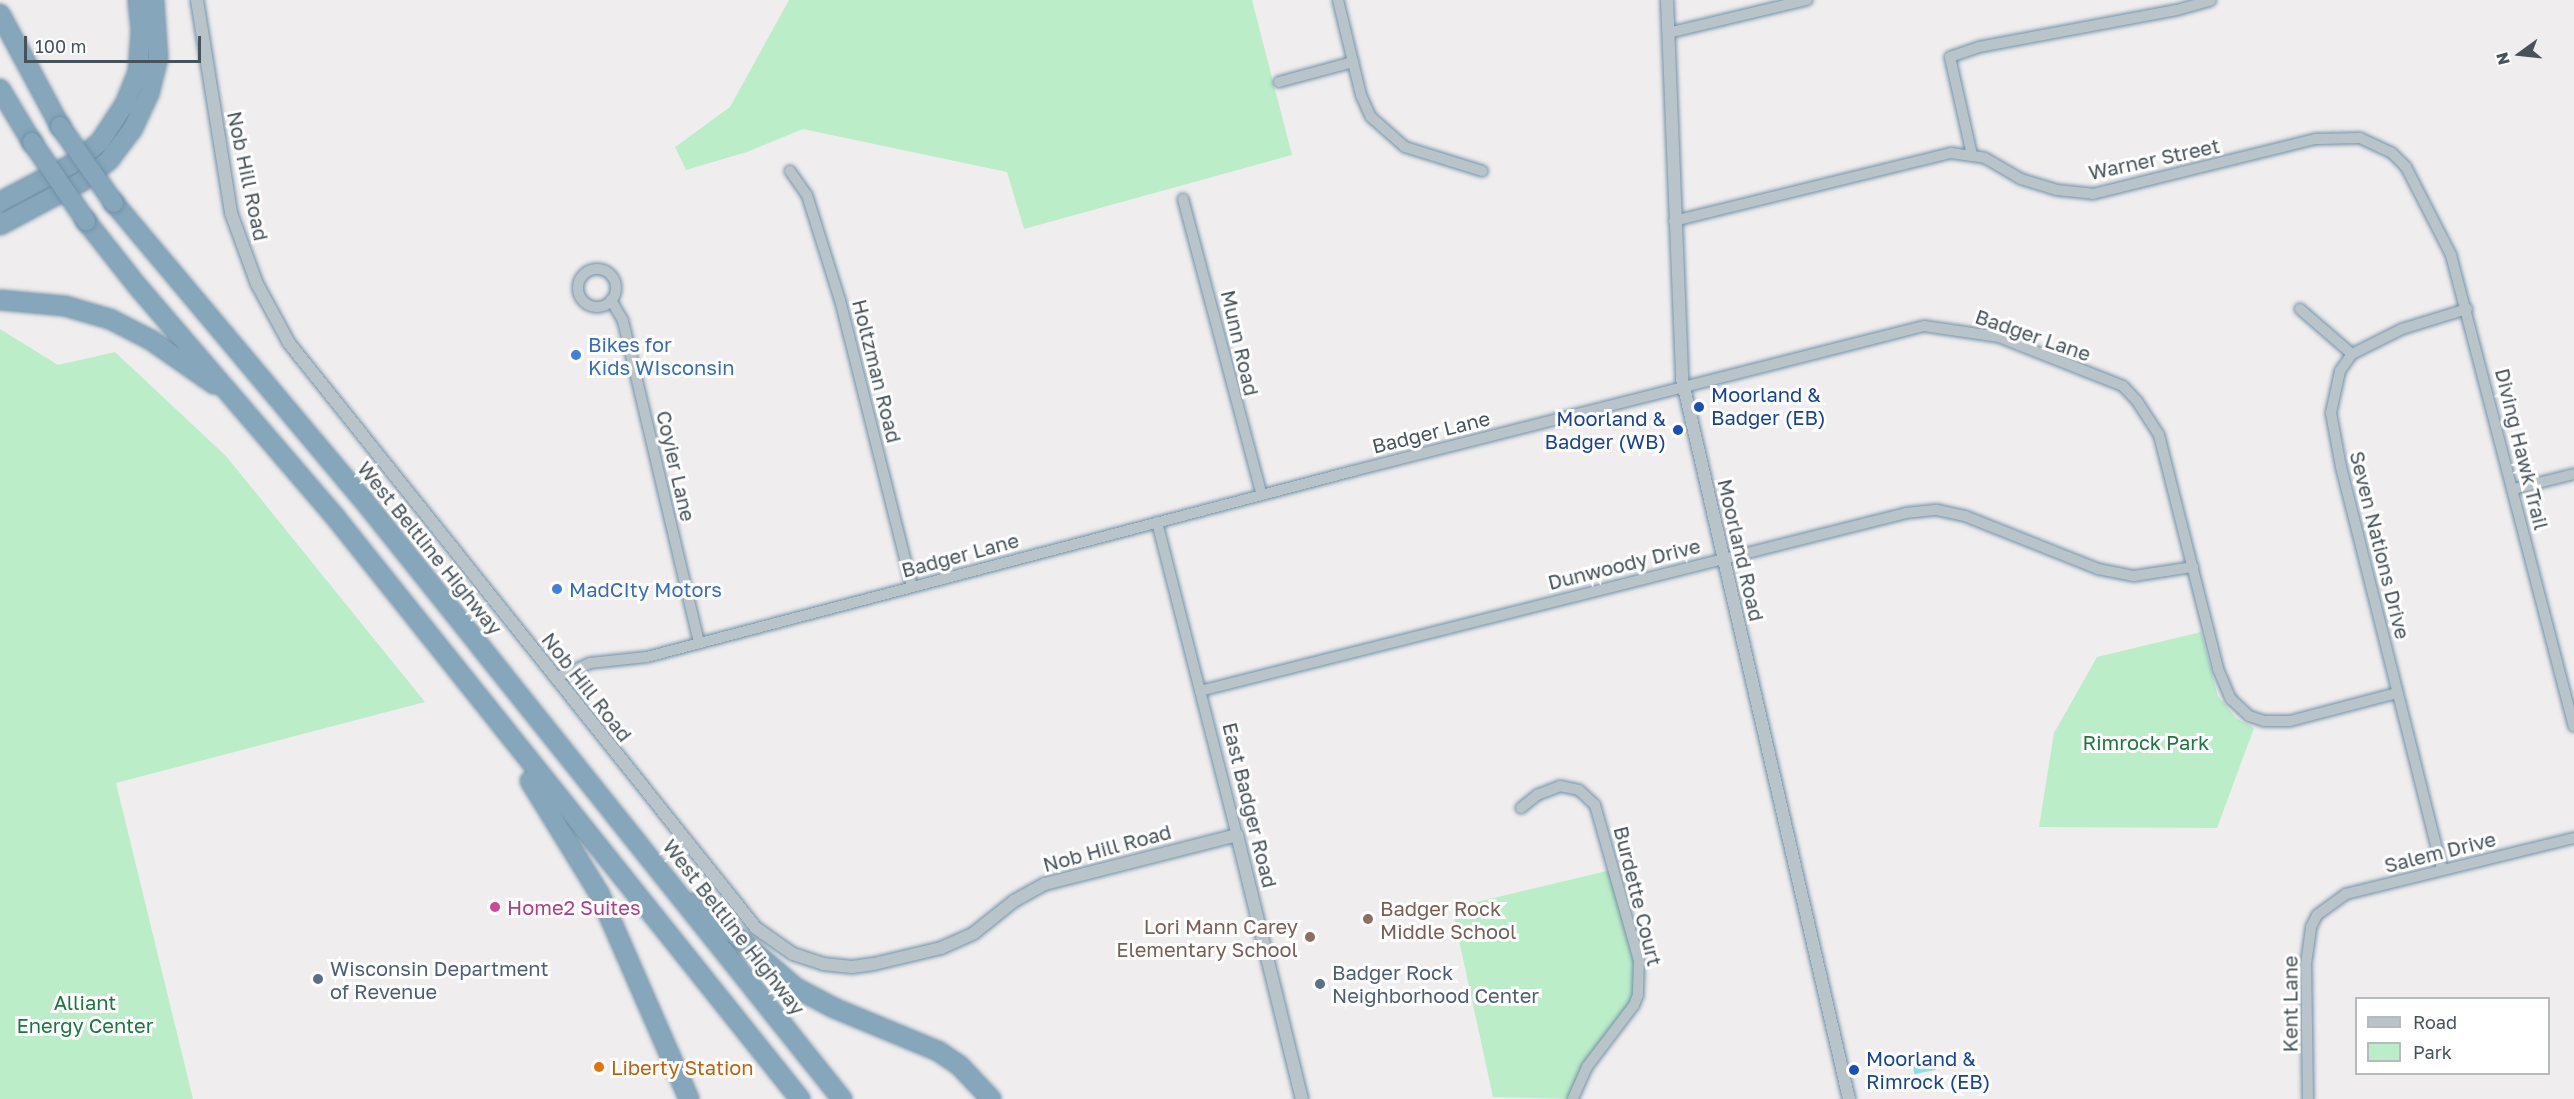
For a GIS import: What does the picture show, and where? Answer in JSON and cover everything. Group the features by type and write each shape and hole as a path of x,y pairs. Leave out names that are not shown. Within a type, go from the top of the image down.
{"highway":[{"path":"6,0 23,62"},
{"path":"0,202 72,164 100,142 125,104 138,72 141,30 138,0"},
{"path":"0,225 81,182 109,160 132,130 149,94 158,58 154,0"},
{"name":"West Beltline Highway","path":"0,14 23,62 60,126 114,203 361,497 842,1099"},
{"path":"0,89 32,142 86,221 138,288 237,400 800,1099"},
{"path":"0,300 65,306 110,319 151,340 237,400"},
{"path":"446,658 561,826 594,883 689,1099"},
{"path":"656,864 796,988 834,1008 938,1052 966,1072 991,1099"},
{"path":"668,1052 681,1099"}],"street":[{"name":"Nob Hill Road","path":"197,0 231,213 243,252 274,318 299,358 744,915 783,948 823,964 852,967 941,948 974,933 1014,902 1044,884 1237,835"},
{"path":"1338,0 1366,109 1384,131 1420,153 1482,171"},
{"name":"Moorland Road","path":"1667,0 1674,221 1683,385 1849,1099"},
{"path":"1668,33 1807,0"},
{"path":"1972,155 1950,57 1979,47 2177,10 2211,0"},
{"path":"1280,82 1353,63"},
{"name":"Warner Street","path":"1674,221 1920,157 1951,153 1972,155 2021,179 2057,190 2093,194 2316,139 2360,138 2392,153 2418,187"},
{"name":"Holtzman Road","path":"790,171 807,195 830,266 912,586"},
{"name":"Diving Hawk Trail","path":"2418,187 2451,255 2467,309 2574,726"},
{"name":"Munn Road","path":"1183,199 1262,495"},
{"name":"Coyier Lane","path":"611,300 623,321 699,643"},
{"path":"2300,309 2352,354 2402,329 2467,309"},
{"name":"Badger Lane","path":"555,678 590,663 641,658 1906,328 1949,327 1999,337 2123,386 2137,401 2159,435 2218,669 2231,699 2249,716 2264,721 2290,721 2397,693"},
{"name":"Seven Nations Drive","path":"2352,354 2340,370 2331,413 2341,467 2442,869"},
{"path":"2514,489 2574,474"},
{"name":"Dunwoody Drive","path":"1200,691 1724,557 1906,513 1937,510 1965,516 2098,569 2134,576 2193,567"},
{"name":"East Badger Road","path":"1157,522 1302,1099"},
{"name":"Burdette Court","path":"1521,808 1560,786 1579,790 1595,805 1639,961 1638,994 1634,1005 1587,1067 1573,1099"},
{"name":"Salem Drive","path":"2319,912 2346,894 2574,838"},
{"name":"Kent Lane","path":"2308,1099 2306,964 2311,927 2319,912"}],"green space":[{"path":"789,0 1252,0 1292,155 1024,229 1007,172 803,129 747,152 686,170 675,147 730,107"},
{"name":"Alliant Energy Center","path":"0,329 58,365 115,352 226,456 425,702 116,783 193,1099 0,1099"},
{"name":"Rimrock Park","path":"2201,632 2218,696 2236,718 2254,728 2217,828 2039,827 2054,733 2097,657"},
{"path":"1615,869 1632,932 1638,995 1573,1099 1493,1097 1452,908"}],"water":[{"path":"1933,1056 1936,1070 1914,1074 1911,1061"}],"place":[{"name":"Bikes for Kids WIsconsin","path":"576,355"},
{"name":"Moorland & Badger (EB)","path":"1699,407"},
{"name":"Moorland & Badger (WB)","path":"1678,430"},
{"name":"MadCIty Motors","path":"557,589"},
{"name":"Home2 Suites","path":"495,907"},
{"name":"Badger Rock Middle School","path":"1368,919"},
{"name":"Lori Mann Carey Elementary School","path":"1310,937"},
{"name":"Wisconsin Department of Revenue","path":"318,979"},
{"name":"Badger Rock Neighborhood Center","path":"1320,984"},
{"name":"Liberty Station","path":"599,1067"},
{"name":"Moorland & Rimrock (EB)","path":"1854,1070"}]}
